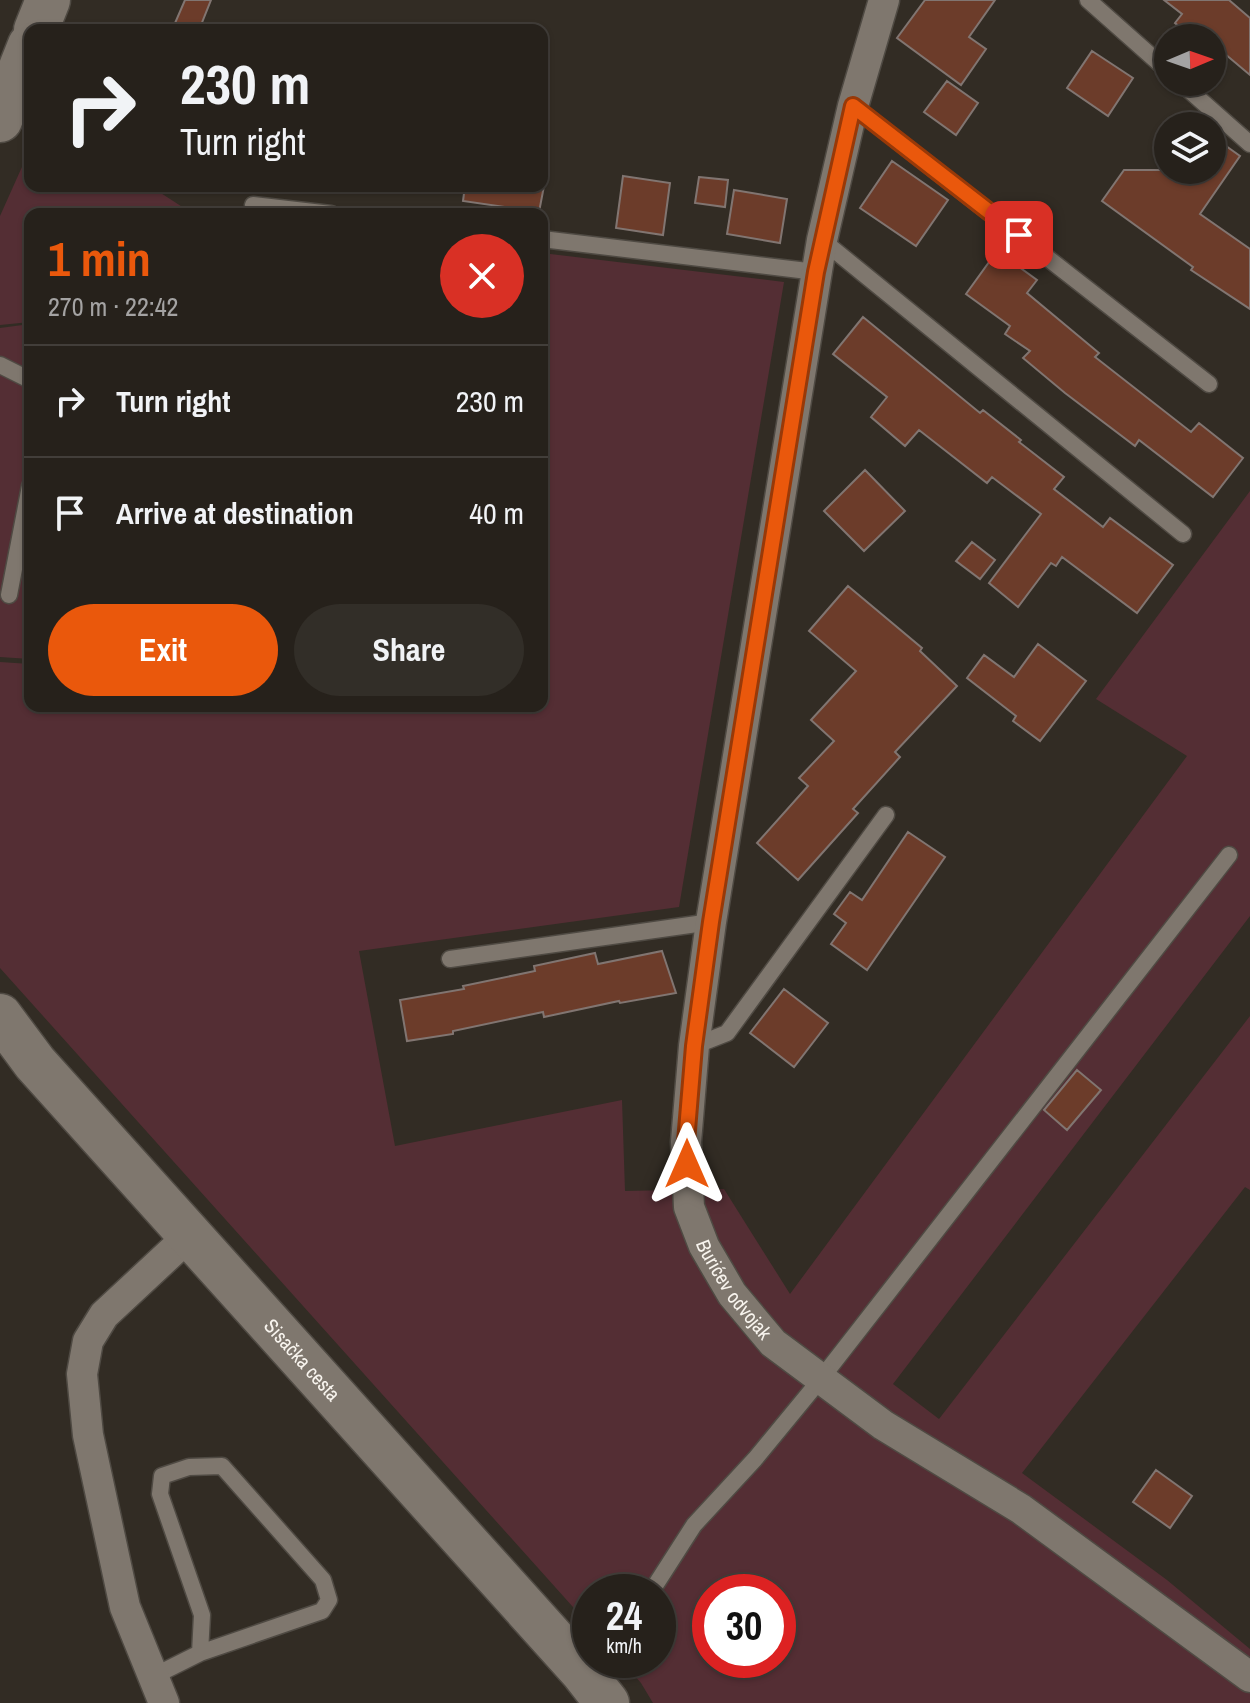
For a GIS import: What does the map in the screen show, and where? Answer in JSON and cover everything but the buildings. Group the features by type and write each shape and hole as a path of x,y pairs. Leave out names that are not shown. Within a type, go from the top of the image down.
{"main road":[{"path":"38,24 48,0"},
{"path":"0,120 24,60"},
{"name":"Sisačka cesta","path":"0,1016 35,1063 572,1653"}],"street":[{"name":"Burićev odvojak","path":"884,0 853,106 816,272 711,922 694,1046 686,1142 689,1207 704,1246 732,1294 773,1343 883,1425 1021,1509 1250,1677"},
{"path":"159,1689 125,1607 88,1435 82,1374 88,1341 104,1315 191,1234"}],"lane":[{"path":"1088,0 1154,59"},
{"path":"1196,96 1250,144"},
{"path":"853,106 1209,384"},
{"path":"253,205 279,208"},
{"path":"548,240 816,272"},
{"path":"822,240 1183,534"},
{"path":"0,365 24,377"},
{"path":"9,595 24,517"},
{"path":"694,1046 727,1033 886,815"},
{"path":"663,1574 694,1525 755,1459 820,1380 1229,855"},
{"path":"450,959 711,922"},
{"path":"159,1689 200,1653 322,1611 329,1600 323,1580 222,1466 189,1467 162,1476 160,1494 202,1615 200,1653"}],"shaded area":[{"path":"24,162 24,192 159,192 184,208 24,208 24,323 0,325 0,216"},
{"path":"548,254 784,282 679,907 359,951 395,1146 622,1100 625,1191 724,1189 790,1294 1187,756 1096,699 1250,491 1250,916 893,1384 939,1419 1250,1016 1250,1190 1245,1187 1022,1473 1167,1580 1250,1649 1250,1703 653,1703 637,1678 676,1678 676,1574 572,1574 572,1606 0,968 0,662 24,664 24,712 548,712"},
{"path":"24,325 24,659 0,657 0,328"}],"route":[{"path":"687,1164 694,1046 711,922 816,272 853,106 1019,235"}]}
